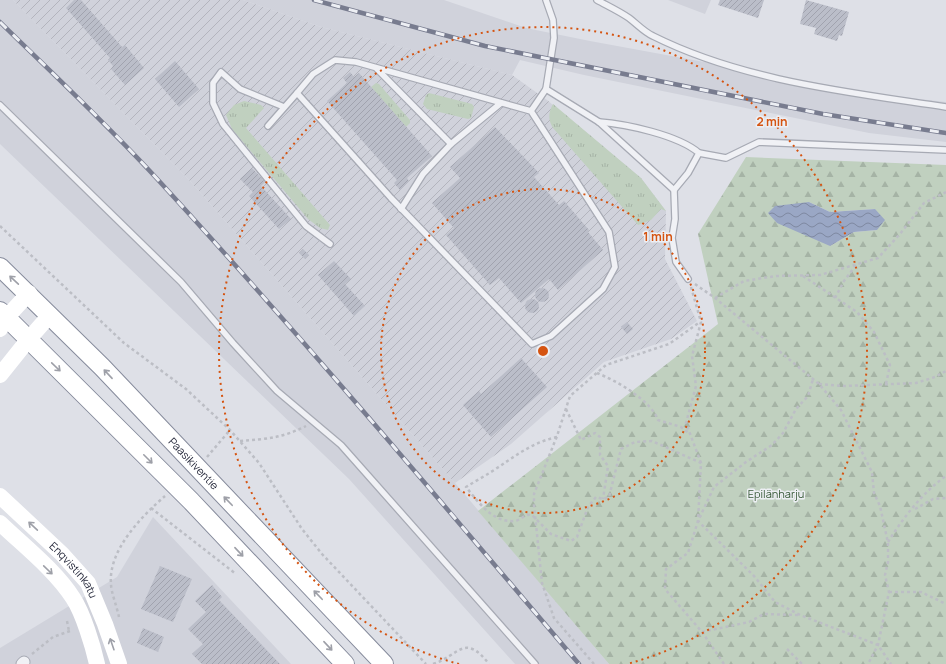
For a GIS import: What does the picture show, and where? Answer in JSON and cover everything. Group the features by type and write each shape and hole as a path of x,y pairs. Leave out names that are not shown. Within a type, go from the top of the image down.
{"highway":[{"name":"Paasikiventie","path":"0,266 50,315 384,664"},
{"path":"2,319 28,340 191,500 345,664"}],"main road":[{"path":"2,319 28,293"},
{"path":"0,375 50,315"},
{"name":"Enqvistinkatu","path":"0,496 62,554 88,583 105,624 119,664"},
{"name":"Enqvistinkatu","path":"0,523 57,578 74,598 97,664"}],"lane":[{"path":"531,111 546,89 554,38 553,20 546,0"},
{"path":"597,0 629,18 651,36 683,50 751,72 856,94 946,106"},
{"path":"268,126 313,74 335,60 376,68 531,111 609,232 615,267 603,289 551,336 532,344 401,209 297,93"},
{"path":"376,68 451,144"},
{"path":"284,107 240,89 221,72 213,83 213,103 223,124 306,226 330,244"},
{"path":"546,89 599,122 674,190"},
{"path":"401,209 423,174 451,144 501,103"},
{"path":"0,105 181,282 232,343 277,390 312,423 341,445 535,664"},
{"path":"599,122 621,124 679,141 692,147 699,153 726,158 759,142 946,150"},
{"path":"688,279 676,262 672,238 675,219 674,190 688,173 699,153"}],"path":[{"path":"715,298 744,281 776,276 820,275 878,258 900,234 924,203 946,192"},
{"path":"0,226 124,343 186,389 230,430 259,463 302,529 322,554 426,664"},
{"path":"835,298 844,281 857,264"},
{"path":"801,275 857,312 874,332 890,365 886,384"},
{"path":"688,279 715,298 819,384 841,410 872,472 874,493 880,506 888,543 888,562 885,575 889,592 878,645 868,664"},
{"path":"688,279 694,294 701,322 692,356 696,386 686,423 701,463 698,521 754,576 775,602 800,615 878,645 891,664"},
{"path":"594,664 554,618 542,583 534,494 557,436 570,396 606,365 669,344 701,322"},
{"path":"819,384 844,386 916,384 936,377 946,371"},
{"path":"597,373 617,381 627,390 638,396 656,414 658,420 681,427 691,435"},
{"path":"724,664 702,632 665,589 666,569 688,553 698,521 714,487 746,462 772,445 783,433 796,409 808,396 813,378"},
{"path":"566,409 581,440 595,433 600,437 600,455 608,466 603,499"},
{"path":"240,441 267,439 289,435 312,423"},
{"path":"206,457 230,430"},
{"path":"557,436 543,440 516,453 492,471 466,487 480,504 500,520 515,521 529,514 535,517 551,534 571,541 577,537 588,507 596,497 603,499 609,496 621,449 635,442 652,441 701,463"},
{"path":"888,543 899,525 929,490 946,476"},
{"path":"120,622 116,600 111,586 111,572 120,549 133,528 151,508 169,493"},
{"path":"912,510 933,499 946,498"},
{"path":"151,508 239,576"},
{"path":"889,592 921,592 946,604"},
{"path":"702,632 749,622 764,614 800,615"},
{"path":"23,663 41,645 53,637 69,631"},
{"path":"433,664 461,648 474,649 481,654 489,664"},
{"path":"787,649 802,664"}],"shaded area":[{"path":"0,0 13,0 190,181 455,483 609,664 515,664 349,479 0,144"},
{"path":"13,0 243,0 321,27 512,75 547,100 641,178 666,211 665,259 697,321 671,339 604,362 511,444 455,483 190,181"},
{"path":"243,0 444,0 526,28 883,95 946,102 946,142 869,133 584,75 520,60 512,75 321,27"},
{"path":"668,0 711,0 705,14"},
{"path":"153,517 291,664 0,664 0,648 117,577"}],"green space":[{"path":"376,83 379,84 410,120 410,123 406,127 371,87"},
{"path":"429,93 472,104 474,107 471,118 468,119 427,109 423,104 426,95"},
{"path":"244,101 261,105 264,108 246,128 330,225 328,230 320,228 308,219 232,129 226,115 234,105"},
{"path":"553,104 641,178 666,211 661,209 651,220 638,225 553,128 549,116"},
{"name":"Epilänharju","path":"746,157 946,165 946,664 609,664 478,511 718,324 698,234","holes":["809,202 830,212 875,209 877,230 854,232 830,246"]}],"water":[{"path":"809,202 830,212 875,209 885,220 877,230 854,232 830,246 777,223 768,213 775,206"}],"building":[{"path":"74,0 81,0 122,47 125,45 144,68 125,85 111,69 113,66 108,60 110,58 66,8"},
{"path":"720,0 764,0 758,18 718,5"},
{"path":"806,0 849,12 842,36 839,35 837,41 814,34 816,28 800,24"},
{"path":"175,61 199,89 179,107 155,79"},
{"path":"350,72 354,77 359,73 432,156 407,178 409,181 400,190 394,183 397,180 327,101 347,83 343,78"},
{"path":"495,127 539,173 534,177 559,205 564,201 589,230 588,232 603,250 558,290 549,279 521,303 499,278 490,285 446,235 454,228 432,203 460,178 450,167"},
{"path":"252,168 265,182 261,186 291,219 279,229 249,196 253,192 240,179"},
{"path":"303,249 309,255 305,259 299,253"},
{"path":"334,261 351,279 345,284 365,306 354,316 318,275"},
{"path":"542,288 547,290 549,295 547,300 542,302 537,300 535,295 537,290"},
{"path":"532,299 537,301 539,306 537,311 532,313 527,311 525,306 527,301"},
{"path":"627,322 633,329 627,334 621,327"},
{"path":"521,358 547,387 491,437 463,405 479,391 481,394"},
{"path":"160,566 192,579 173,622 141,609"},
{"path":"212,585 222,597 219,600 280,664 202,664 192,654 203,644 188,629 206,612 195,601"},
{"path":"143,628 164,637 158,652 137,643"}],"railway":[{"path":"314,0 485,46 823,114 946,133"},
{"path":"0,22 121,141 214,241 372,421 579,664"}]}
